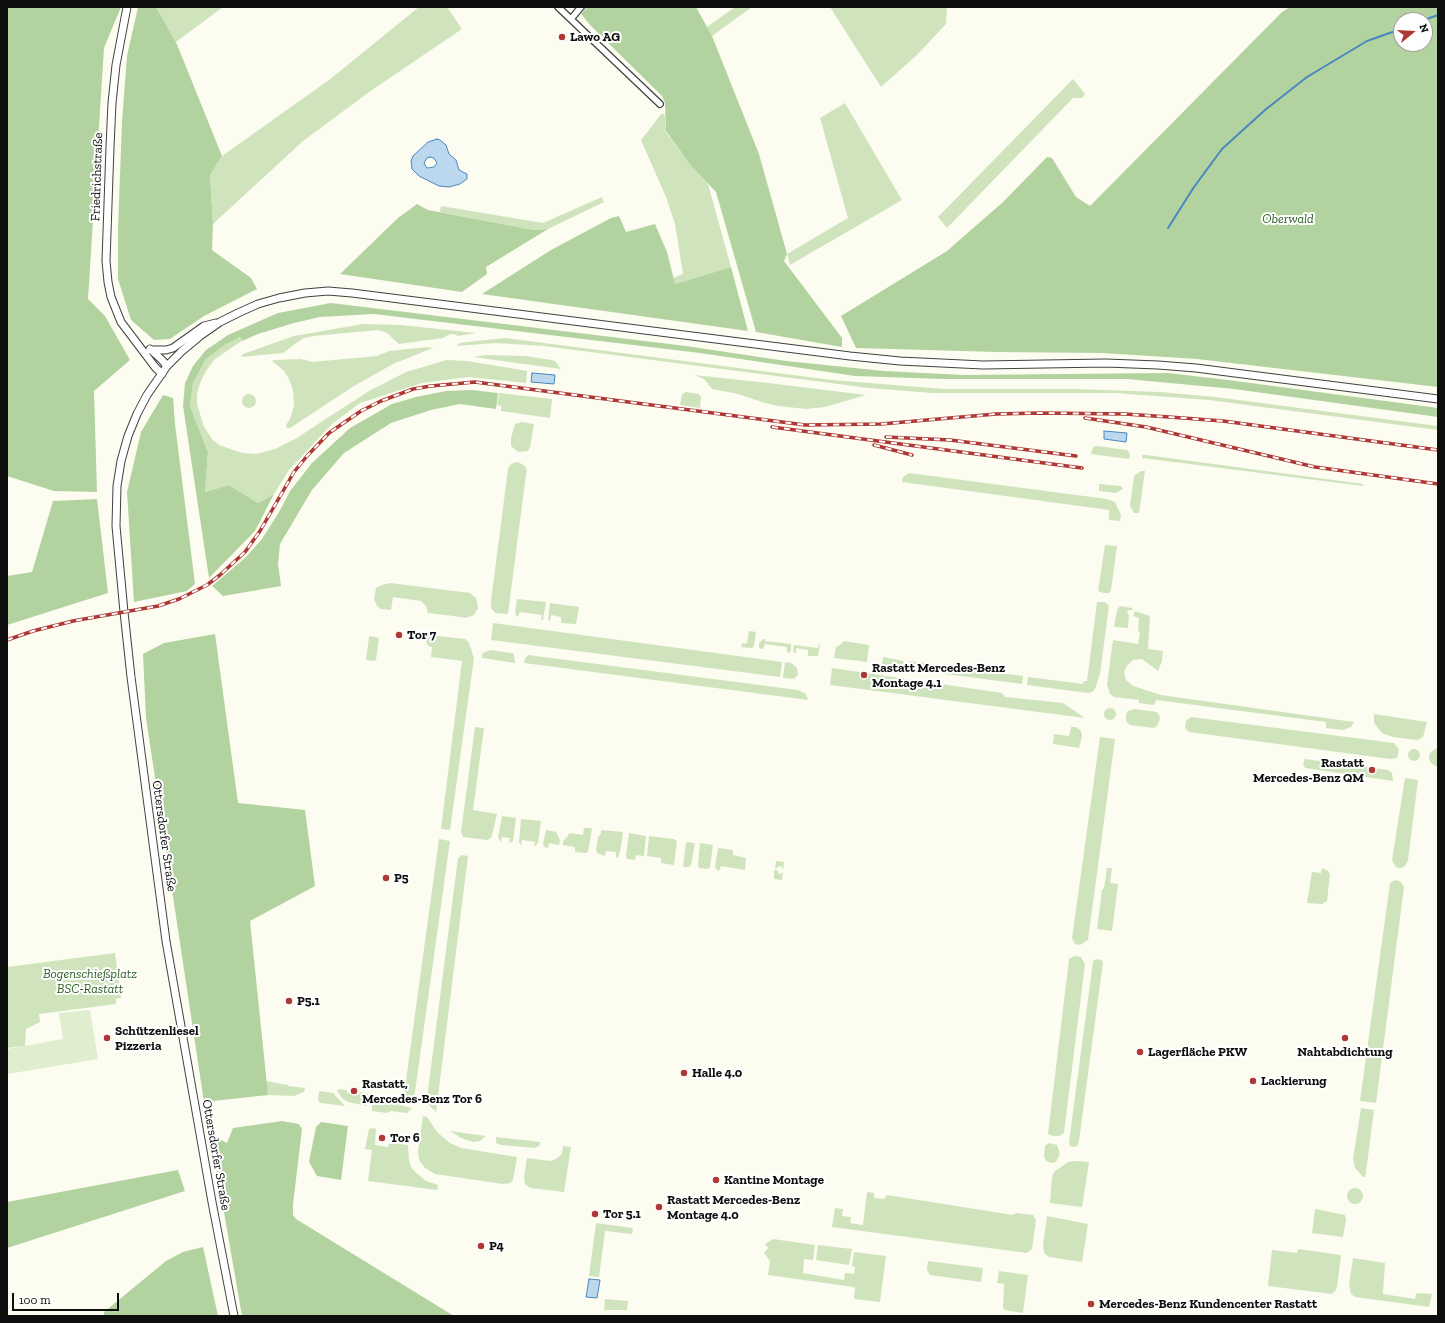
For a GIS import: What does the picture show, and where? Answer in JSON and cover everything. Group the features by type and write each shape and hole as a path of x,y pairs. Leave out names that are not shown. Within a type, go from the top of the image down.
{"street":[{"name":"Friedrichstraße","path":"127,7 116,65 112,103 106,260 108,282 121,322 162,374"},
{"path":"558,7 660,104"},
{"path":"571,19 581,7"},
{"path":"151,350 166,350 173,348 204,326 220,322 251,307 279,298 312,292 352,292 900,361 983,365 1106,363 1165,365 1438,399"},
{"name":"Ottersdorfer Straße","path":"220,322 200,336 167,366 147,395 137,414 128,436 121,461 117,486 116,526 131,677 166,941 210,1194 234,1316"},
{"name":"Friedrichstraße","path":"136,341 151,350 167,366"}],"green space":[{"path":"7,7 121,7 104,48 88,299 105,316 130,360 94,391 97,492 54,491 7,476"},
{"path":"138,7 156,7 176,42 222,156 210,175 213,224 212,250 251,278 257,289 204,316 170,339 154,340 131,320 118,279 118,230 122,121 127,56"},
{"path":"156,7 223,7 176,42"},
{"path":"419,7 447,7 462,29 372,90 303,141 213,224 210,175 222,156 329,80"},
{"path":"587,7 696,7 712,36 759,154 787,254 784,261 842,338 842,347 756,332 716,192 691,166 666,131 665,103 662,96 590,25 581,14"},
{"path":"735,7 752,7 712,36 707,27"},
{"path":"830,7 947,7 946,24 917,55 881,87"},
{"name":"Oberwald","path":"1290,7 1438,7 1438,387 1197,359 1102,353 856,348 841,316 947,251 1003,202 1047,157 1052,158 1076,197 1090,206 1282,12"},
{"path":"1073,79 1085,94 1082,98 1073,98 947,228 938,217"},
{"path":"845,103 902,200 790,265 787,254 848,218 820,118"},
{"path":"662,113 665,116 666,132 691,166 708,184 731,267 675,284 673,278 683,274 675,224 666,197 641,140"},
{"path":"602,197 604,202 548,229 534,230 440,212 441,206 543,223"},
{"path":"417,204 428,210 534,230 548,229 486,267 487,274 462,292 340,274 398,218"},
{"path":"619,216 626,232 655,224 667,252 675,284 731,267 748,331 482,294 551,250 611,218"},
{"path":"331,303 686,346 786,361 884,371 963,375 1168,373 1438,408 1438,417 1234,389 1127,379 944,379 855,376 700,353 374,314 320,317 258,334 242,341 240,337 225,345 206,359 193,383 190,406 208,452 205,492 229,485 258,503 274,494 255,531 209,578 183,406 185,383 193,366 206,350 228,335 278,313"},
{"path":"363,324 401,325 476,333 458,336 450,334 443,338 399,344 387,333 378,330 314,336 304,338 283,353 241,357 243,354 294,336"},
{"path":"240,337 242,341 214,360 206,371 200,383 197,394 197,404 204,427 212,439 219,445 242,453 256,454 275,449 295,439 369,391 406,372 447,360 467,361 527,371 526,383 469,377 422,383 360,403 332,424 289,470 274,494 258,503 229,485 205,492 208,452 190,406 193,383 206,359 225,345"},
{"path":"505,338 832,380 945,389 1076,389 1160,392 1215,397 1438,426 1438,430 1209,400 1114,393 932,393 869,388 544,346 495,343 457,346 459,343"},
{"path":"427,347 433,348 393,364 354,386 290,428 287,428 286,425 290,419 294,406 293,390 284,371 272,361 301,359 312,362 377,356 389,351"},
{"path":"485,355 526,356 551,360 555,361 561,369 473,357"},
{"path":"694,375 866,395 825,407 806,409 778,406 738,394 712,389 704,379"},
{"path":"472,390 498,393 496,409 460,404 431,410 391,423 344,453 312,490 280,544 278,564 281,586 223,596 212,586 245,558 262,539 290,491 312,463 350,428 392,404 446,391"},
{"path":"686,392 699,394 701,397 700,408 680,405 682,394"},
{"path":"499,393 552,399 550,418 501,411 501,406 497,405"},
{"path":"246,394 252,394 256,398 256,404 252,408 246,408 242,404 242,398"},
{"path":"163,395 173,398 195,584 187,591 134,602 127,492 141,432"},
{"path":"522,422 534,424 528,451 518,452 511,446 511,438 515,424"},
{"path":"1097,446 1127,450 1130,454 1129,459 1091,454 1093,447"},
{"path":"1142,455 1363,484 1363,486 1142,458"},
{"path":"516,462 525,466 527,470 508,614 495,613 491,608 491,601 508,469 511,464"},
{"path":"1141,471 1145,471 1139,513 1134,513 1130,506 1134,476"},
{"path":"909,473 1107,499 1115,502 1121,515 1120,521 1109,520 1109,510 902,482 903,477"},
{"path":"1099,484 1121,486 1123,489 1116,493 1099,491"},
{"path":"97,499 108,593 7,625 7,576 32,572 53,501"},
{"path":"1105,545 1117,546 1111,590 1109,593 1098,591"},
{"path":"390,583 470,593 476,598 478,608 474,615 465,618 428,613 426,606 421,601 393,597 391,610 381,609 377,606 374,599 376,588"},
{"path":"517,599 546,602 543,620 541,620 542,615 520,612 518,617 515,612"},
{"path":"1097,602 1105,602 1109,606 1100,674 1095,689 1088,693 1027,685 1028,677 1083,684 1084,681 1087,681"},
{"path":"550,603 579,607 576,624 561,623 561,617 551,615 550,621 548,620"},
{"path":"1120,606 1132,608 1133,610 1129,610 1127,612 1129,616 1128,628 1114,627 1117,610"},
{"path":"1135,611 1150,616 1148,649 1163,651 1162,661 1158,671 1142,659 1133,660 1127,666 1124,672 1126,680 1133,686 1161,695 1354,722 1351,727 1343,730 1326,728 1326,722 1156,700 1154,705 1139,703 1139,700 1114,697 1110,694 1107,685 1113,640 1138,644 1140,632 1138,631 1139,618 1133,616"},
{"path":"493,623 782,662 780,677 491,640"},
{"path":"749,631 756,632 754,646 752,648 741,647 742,643 747,643"},
{"path":"215,634 238,803 305,810 315,886 250,921 268,1095 204,1102 146,718 143,654 164,643"},
{"path":"428,635 465,639 469,643 474,658 450,830 441,829 462,661 431,657 432,647 428,646 426,641"},
{"path":"370,636 379,638 376,660 374,661 366,660"},
{"path":"765,639 765,641 791,644 791,651 789,653 787,652 787,647 765,644 763,649 761,649 759,647 759,643"},
{"path":"844,641 869,645 867,662 834,658 836,647"},
{"path":"819,644 818,656 808,656 808,650 796,648 796,653 793,652 794,645 818,648"},
{"path":"490,650 514,654 515,663 482,658 482,654"},
{"path":"528,655 798,690 806,694 808,700 524,663"},
{"path":"883,657 904,661 902,668 882,666"},
{"path":"909,661 1023,676 1022,684 907,669"},
{"path":"785,662 791,663 797,668 798,675 794,679 783,678"},
{"path":"832,668 1002,693 1005,697 1063,703 1085,718 830,685"},
{"path":"1108,708 1112,708 1116,714 1112,720 1108,720 1104,716 1104,712"},
{"path":"1134,709 1157,712 1160,717 1157,726 1154,728 1130,725 1126,721 1126,714 1128,711"},
{"path":"1374,714 1427,722 1423,737 1417,740 1393,737 1382,733 1374,723"},
{"path":"1191,717 1394,743 1399,749 1397,758 1390,759 1189,732 1185,728 1186,721"},
{"path":"475,727 484,728 473,810 497,814 491,838 487,840 463,837 461,832"},
{"path":"1071,727 1076,727 1081,731 1082,736 1079,748 1053,744 1054,734 1069,736"},
{"path":"1100,737 1115,739 1088,940 1080,945 1075,944 1072,938"},
{"path":"1414,749 1418,751 1420,755 1418,759 1414,761 1410,759 1408,755 1410,751"},
{"path":"1435,749 1438,749 1438,766 1435,766 1430,762 1429,757 1430,753"},
{"path":"1305,759 1388,770 1392,773 1393,781 1305,768 1303,763"},
{"path":"1405,778 1418,780 1408,860 1406,865 1402,868 1398,868 1392,860"},
{"path":"502,816 516,818 513,841 509,843 510,838 502,837 501,843 498,837"},
{"path":"521,819 541,821 538,843 534,847 535,842 522,840 521,846 519,842"},
{"path":"584,828 592,828 588,852 575,852 575,847 563,845 563,841 569,833 583,835"},
{"path":"546,830 556,832 560,840 559,845 549,843 548,848 544,847 543,843"},
{"path":"601,830 623,832 618,857 616,858 616,852 606,851 605,856 597,853 598,837 601,834"},
{"path":"629,833 646,836 644,856 636,855 635,860 627,859 626,855"},
{"path":"649,836 674,839 677,841 674,865 661,863 661,858 647,856"},
{"path":"439,839 450,841 414,1099 404,1097 404,1095"},
{"path":"686,842 695,843 691,865 689,867 683,867"},
{"path":"700,843 713,845 710,867 708,869 699,868 698,865"},
{"path":"718,848 733,850 733,855 746,858 745,870 721,866 719,871 717,870 715,867"},
{"path":"462,855 468,856 436,1112 428,1104 427,1098 458,858"},
{"path":"776,861 784,862 783,871 782,867 780,866 775,869"},
{"path":"1107,868 1112,868 1110,883 1118,884 1112,931 1097,929 1102,890 1104,888"},
{"path":"1322,868 1330,874 1327,901 1322,904 1307,903 1312,872 1321,873"},
{"path":"774,870 777,870 779,874 783,871 782,880 774,879"},
{"path":"1395,880 1401,882 1404,887 1376,1103 1360,1101 1390,883"},
{"name":"Bogenschießplatz BSC-Rastatt","path":"115,953 121,998 116,999 116,1004 39,1014 40,1022 26,1029 25,1046 7,1048 7,967"},
{"path":"1074,956 1081,957 1085,964 1064,1133 1059,1136 1053,1136 1048,1134 1069,959"},
{"path":"1096,959 1103,962 1079,1141 1077,1146 1074,1147 1070,1146 1069,1142 1093,961"},
{"path":"90,1010 98,1059 7,1074 7,1049 63,1039 59,1013"},
{"path":"266,1081 305,1088 304,1092 294,1096 268,1095"},
{"path":"339,1089 347,1090 347,1093 359,1095 360,1092 368,1094 367,1106 348,1102 343,1099 337,1091"},
{"path":"319,1091 333,1093 345,1106 320,1103 318,1100"},
{"path":"377,1100 401,1102 403,1106 412,1108 407,1113 372,1111 372,1103"},
{"path":"1361,1108 1374,1110 1365,1177 1363,1177 1355,1168 1353,1159"},
{"path":"423,1116 427,1117 437,1132 450,1143 461,1148 517,1157 513,1180 510,1183 503,1184 435,1174 425,1168 419,1160 418,1151"},
{"path":"282,1121 299,1124 302,1129 293,1204 293,1215 296,1219 454,1316 242,1316 214,1155 219,1139 227,1143 233,1128"},
{"path":"321,1122 348,1126 341,1180 317,1176 309,1162 316,1127"},
{"path":"369,1129 376,1129 375,1145 388,1147 389,1144 391,1144 392,1134 395,1135 396,1132 399,1133 400,1144 408,1145 409,1160 412,1169 426,1181 438,1185 437,1190 368,1181 372,1150 365,1149"},
{"path":"450,1131 486,1136 480,1141 473,1142 461,1138"},
{"path":"496,1137 541,1142 539,1146 535,1148 501,1145 496,1143"},
{"path":"1049,1143 1057,1145 1060,1154 1056,1162 1052,1163 1046,1161 1044,1156 1045,1146"},
{"path":"563,1146 571,1147 564,1192 530,1188 525,1184 524,1177 527,1158 550,1161 556,1159 562,1154"},
{"path":"1068,1162 1089,1162 1082,1207 1050,1203 1052,1177 1054,1172"},
{"path":"178,1170 185,1191 7,1248 7,1202"},
{"path":"1355,1188 1361,1190 1363,1196 1361,1202 1355,1204 1349,1202 1347,1196 1349,1190"},
{"path":"867,1192 874,1193 874,1198 884,1199 887,1195 1013,1215 1016,1213 1033,1215 1036,1220 1032,1249 1027,1253 832,1227 835,1208 843,1209 842,1216 851,1217 850,1223 863,1225"},
{"path":"1315,1209 1345,1215 1346,1220 1343,1237 1312,1233"},
{"path":"1047,1216 1088,1224 1082,1262 1049,1257 1044,1253 1043,1245"},
{"path":"596,1223 633,1228 632,1234 605,1231 599,1277 589,1276"},
{"path":"773,1239 815,1245 813,1260 804,1259 803,1273 844,1280 845,1273 854,1274 855,1267 852,1266 854,1252 886,1256 880,1302 854,1299 855,1288 853,1287 768,1275 770,1261 764,1253 768,1248 765,1244"},
{"path":"818,1245 852,1249 849,1265 816,1260"},
{"path":"203,1247 218,1316 104,1316 104,1312 166,1261 183,1252"},
{"path":"1298,1249 1341,1255 1337,1287 1332,1294 1268,1286 1272,1250 1297,1253"},
{"path":"1353,1258 1385,1263 1383,1294 1415,1299 1416,1293 1432,1294 1429,1307 1355,1297 1351,1294 1349,1285"},
{"path":"928,1261 983,1268 981,1282 930,1275 927,1270"},
{"path":"999,1271 1028,1275 1023,1313 1005,1310 1003,1308 1004,1284 997,1283"},
{"path":"605,1299 628,1301 627,1310 604,1310"}],"water":[{"path":"437,139 446,145 449,154 456,160 459,170 467,174 467,179 460,184 449,187 439,186 419,176 412,169 411,161 413,156 428,142","holes":["427,158 434,158 437,163 434,167 426,167 424,163"]},
{"path":"532,373 555,375 554,384 531,382"},
{"path":"1104,431 1127,433 1126,442 1104,439"},
{"path":"589,1279 600,1280 597,1298 586,1297"}],"waterway":[{"path":"1433,17 1438,15"},
{"path":"1168,228 1194,187 1222,149 1265,110 1307,77 1367,41 1393,32"}],"railway":[{"path":"7,640 33,631 73,621 158,606 179,599 207,585 245,552 260,531 294,472 329,433 361,411 381,401 413,389 431,386 475,382 805,425 881,424 996,414 1125,414 1223,421 1438,450"},
{"path":"1085,418 1146,427 1315,467 1438,484"},
{"path":"772,427 1082,468"},
{"path":"886,437 950,440 1076,456"},
{"path":"874,445 912,455"}],"place":[{"name":"Lawo AG","path":"562,37"},
{"name":"Tor 7","path":"399,635"},
{"name":"Rastatt Mercedes-Benz Montage 4.1","path":"864,675"},
{"name":"Rastatt Mercedes-Benz QM","path":"1372,770"},
{"name":"P5","path":"386,878"},
{"name":"P5.1","path":"289,1001"},
{"name":"Schützenliesel Pizzeria","path":"107,1038"},
{"name":"Nahtabdichtung","path":"1345,1038"},
{"name":"Lagerfläche PKW","path":"1140,1052"},
{"name":"Halle 4.0","path":"684,1073"},
{"name":"Lackierung","path":"1253,1081"},
{"name":"Rastatt, Mercedes-Benz Tor 6","path":"354,1091"},
{"name":"Tor 6","path":"382,1138"},
{"name":"Kantine Montage","path":"716,1180"},
{"name":"Rastatt Mercedes-Benz Montage 4.0","path":"659,1207"},
{"name":"Tor 5.1","path":"595,1214"},
{"name":"P4","path":"481,1246"},
{"name":"Mercedes-Benz Kundencenter Rastatt","path":"1091,1304"}]}
